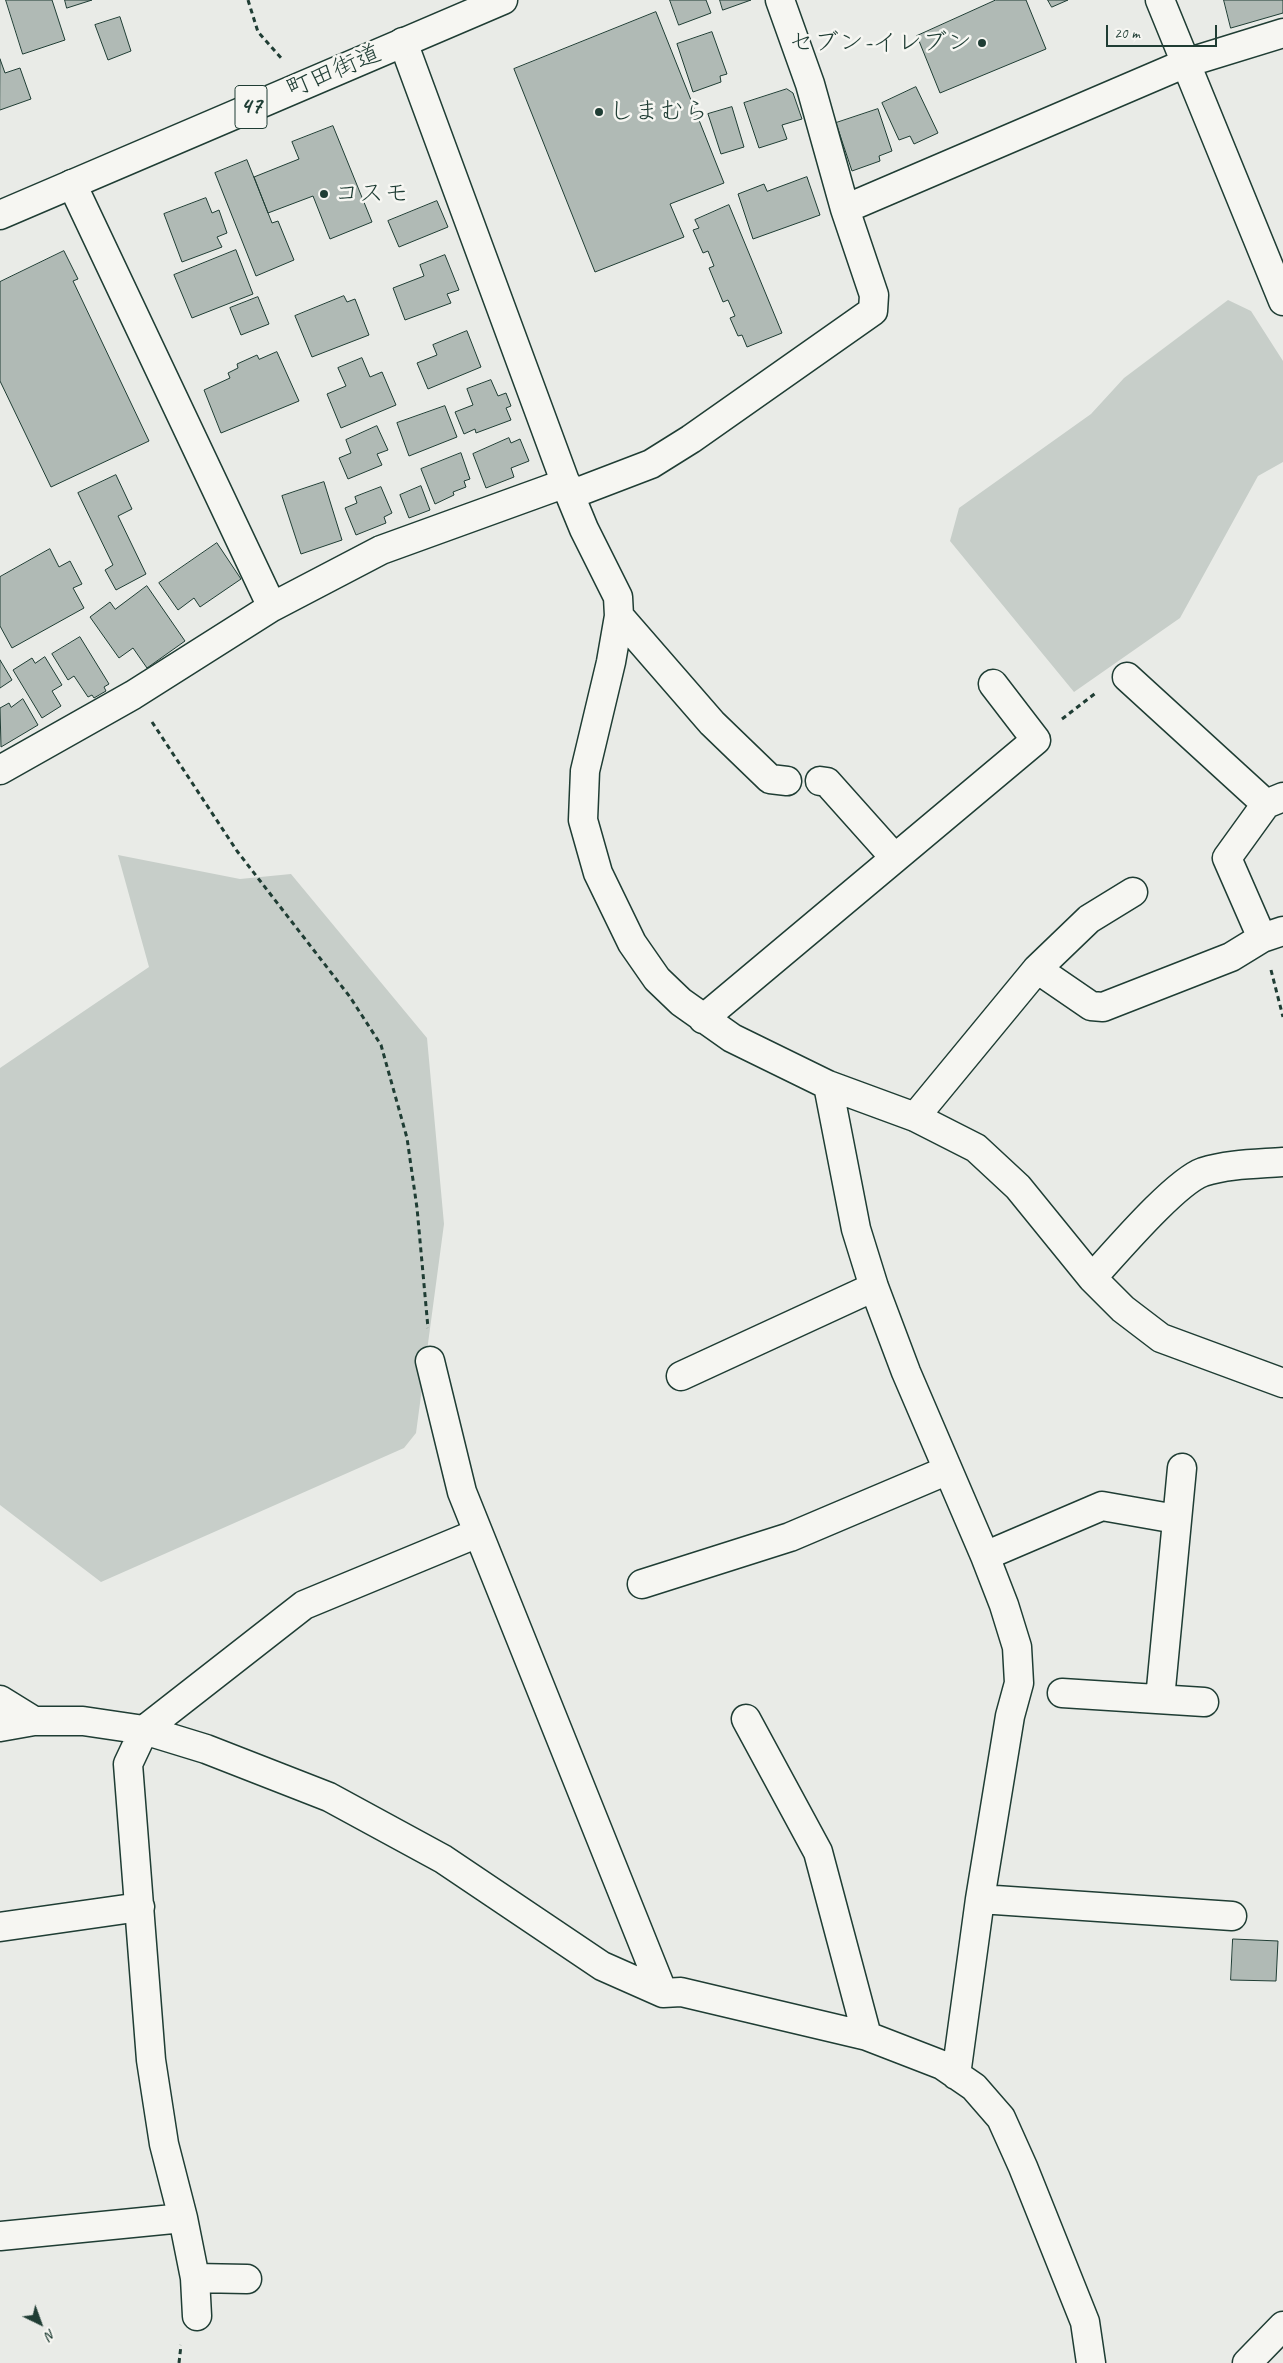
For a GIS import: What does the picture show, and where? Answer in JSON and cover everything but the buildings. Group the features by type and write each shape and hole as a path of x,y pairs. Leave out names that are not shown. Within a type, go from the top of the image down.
{"street":[{"name":"町田街道","path":"0,215 503,0"},
{"path":"0,770 133,695 272,607 381,550 651,464 690,439 873,311 874,295 845,209 810,84 780,0"},
{"path":"1160,0 1283,301"},
{"path":"845,209 1186,63 1283,33"},
{"path":"403,42 568,489 584,529 618,597 618,616 610,662 584,771 583,820 598,873 632,943 658,979 681,1002 732,1038 828,1085 915,1117 976,1148 1018,1187 1092,1278 1123,1309 1161,1338 1283,1383"},
{"path":"72,184 272,607"},
{"path":"618,616 712,723 770,779 787,781"},
{"path":"1037,968 1091,1006 1103,1007 1231,956 1272,935 1227,858 1275,800 1127,677"},
{"path":"703,1019 894,857 1036,740 993,684"},
{"path":"820,781 828,782 894,857"},
{"path":"915,1117 1037,968 1089,919 1133,892"},
{"path":"828,1085 856,1230 874,1287 906,1372 985,1556 1004,1605 1017,1647 1019,1683 1010,1716 980,1899 956,2075"},
{"path":"1092,1278 1177,1189 1201,1173 1227,1167 1283,1162"},
{"path":"680,1376 874,1287"},
{"path":"430,1361 462,1492 663,1993"},
{"path":"1160,1699 1182,1468"},
{"path":"642,1584 790,1537 948,1470"},
{"path":"985,1556 1102,1506 1176,1519"},
{"path":"197,2316 195,2278 183,2218 164,2144 151,2060 139,1927 140,1907 128,1764 144,1730 304,1605 478,1533"},
{"path":"1062,1693 1204,1702"},
{"path":"0,1700 34,1721"},
{"path":"746,1719 818,1852 867,2036"},
{"path":"0,1727 34,1721 83,1721 144,1730 206,1749 329,1797 443,1859 602,1966 663,1993 681,1992 867,2036 942,2065 974,2087 1001,2118 1023,2167 1085,2322 1091,2363"},
{"path":"980,1899 1232,1916"},
{"path":"0,1927 140,1907"},
{"path":"0,2236 183,2218"},
{"path":"195,2278 247,2279"},
{"path":"1253,2361 1283,2326"}],"path":[{"path":"248,0 258,32 286,63"},
{"path":"1036,740 1120,673 1127,677"},
{"path":"133,695 237,851 350,997 381,1045 407,1138 427,1299 430,1361"},
{"path":"1272,935 1283,1017"}],"shaded area":[{"path":"1228,300 1251,311 1283,361 1283,462 1258,476 1180,618 1074,692 950,541 959,508 1091,414 1124,378"},
{"path":"118,855 240,879 291,874 427,1038 444,1224 416,1433 404,1448 101,1582 0,1505 0,1068 149,967"}],"place":[{"name":"セブン-イレブン","path":"982,43"},
{"name":"しまむら","path":"599,112"},
{"name":"コスモ","path":"324,194"}]}
